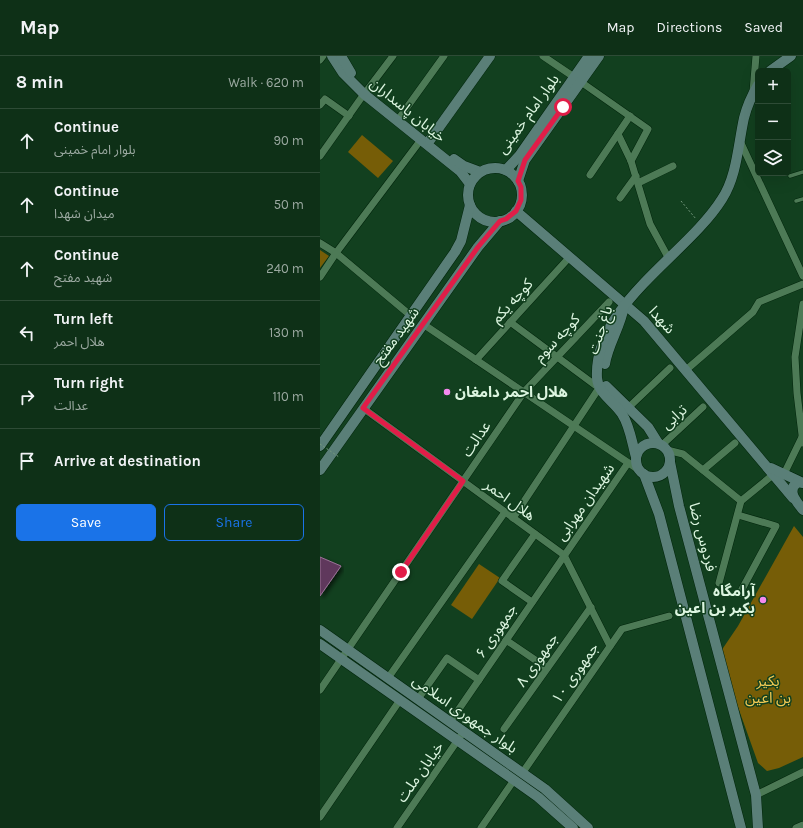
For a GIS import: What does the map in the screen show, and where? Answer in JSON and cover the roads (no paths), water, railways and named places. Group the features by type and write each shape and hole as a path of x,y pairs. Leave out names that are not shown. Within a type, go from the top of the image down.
{"street":[{"path":"320,60 323,56"},
{"name":"خیابان پاسداران","path":"332,56 343,73 425,140 464,166 480,172"},
{"name":"خیابان پاسداران","path":"341,56 348,69 366,92 400,117 460,171 470,184"},
{"path":"320,156 392,56"},
{"path":"400,117 444,56"},
{"path":"320,277 336,253 490,56"},
{"path":"543,56 648,129 631,161"},
{"name":"بلوار امام خمینی","path":"577,80 589,56"},
{"name":"بلوار امام خمینی","path":"506,170 526,152 577,80 599,56"},
{"path":"756,56 756,68"},
{"path":"774,68 791,56"},
{"path":"625,304 702,226 724,197 733,175 744,117 755,91"},
{"path":"320,106 325,99 349,116"},
{"path":"590,175 630,116"},
{"path":"618,134 631,161 650,224 669,259"},
{"path":"740,141 803,276"},
{"name":"بلوار امام خمینی","path":"518,181 526,152"},
{"path":"620,198 637,180 673,166"},
{"path":"492,168 506,170 518,181 521,187 521,200 516,211 506,219 500,221 492,221 479,216 470,205 468,191 470,184 480,172 492,168"},
{"name":"شهید مفتح","path":"320,445 458,246 470,205"},
{"name":"شهدا","path":"516,211 644,321 775,471 803,510"},
{"name":"شهید مفتح","path":"320,470 478,247 500,221"},
{"path":"320,243 336,253 410,315"},
{"name":"کوچه یکم","path":"476,360 566,261"},
{"path":"686,370 753,312 759,302 803,284"},
{"name":"کوچه سوم","path":"524,392 609,302"},
{"name":"باغ جنت","path":"599,388 597,378 600,351 616,315 625,304"},
{"name":"باغ جنت","path":"625,304 622,317 606,353 604,375 605,384 609,390 629,407 648,427 662,446"},
{"path":"719,583 741,501 775,471 802,440 795,357 803,304"},
{"path":"510,322 599,388 622,414 630,432 632,460"},
{"path":"423,324 575,426 632,460 642,472 659,514 741,828"},
{"path":"629,407 670,368"},
{"path":"513,518 599,388"},
{"name":"عدالت","path":"320,690 524,392"},
{"name":"هلال احمر","path":"363,408 564,555"},
{"name":"ترابی","path":"662,446 703,408"},
{"path":"632,460 641,447 652,442 682,454 741,501"},
{"path":"703,470 735,443"},
{"path":"642,472 650,477 663,474 670,462 662,446"},
{"name":"شهیدان مهرابی","path":"564,555 632,460"},
{"name":"فردوس رضا","path":"670,462 679,506 756,795 758,828"},
{"name":"شهدا","path":"775,471 802,483"},
{"path":"793,498 793,487 802,483"},
{"path":"388,678 505,512"},
{"path":"738,515 776,526 740,593"},
{"path":"532,602 502,581 535,534"},
{"path":"564,555 610,646"},
{"name":"جمهوری ۶","path":"450,722 564,555"},
{"name":"جمهوری ۸","path":"504,729 591,607"},
{"name":"جمهوری ۱۰","path":"523,772 622,629 669,616"},
{"name":"بلوار جمهوری اسلامی","path":"320,630 523,772 545,789 588,828"},
{"path":"506,640 548,668"},
{"name":"بلوار جمهوری اسلامی","path":"320,644 538,797 571,827"},
{"path":"418,699 447,658 479,680"},
{"path":"320,817 400,700"},
{"name":"خیابان ملت","path":"397,828 464,731"},
{"path":"756,795 803,772"},
{"path":"481,828 514,780"},
{"path":"571,827 579,819"},
{"path":"796,828 803,825"}],"lane":[{"path":"791,176 803,172"},
{"path":"796,201 803,199"}],"place":[{"name":"هلال احمر دامغان","path":"447,392"},
{"name":"آرامگاه بکیر بن اعین","path":"763,600"}],"park label":[{"name":"بکیر بن اعین","path":"768,690"}]}
